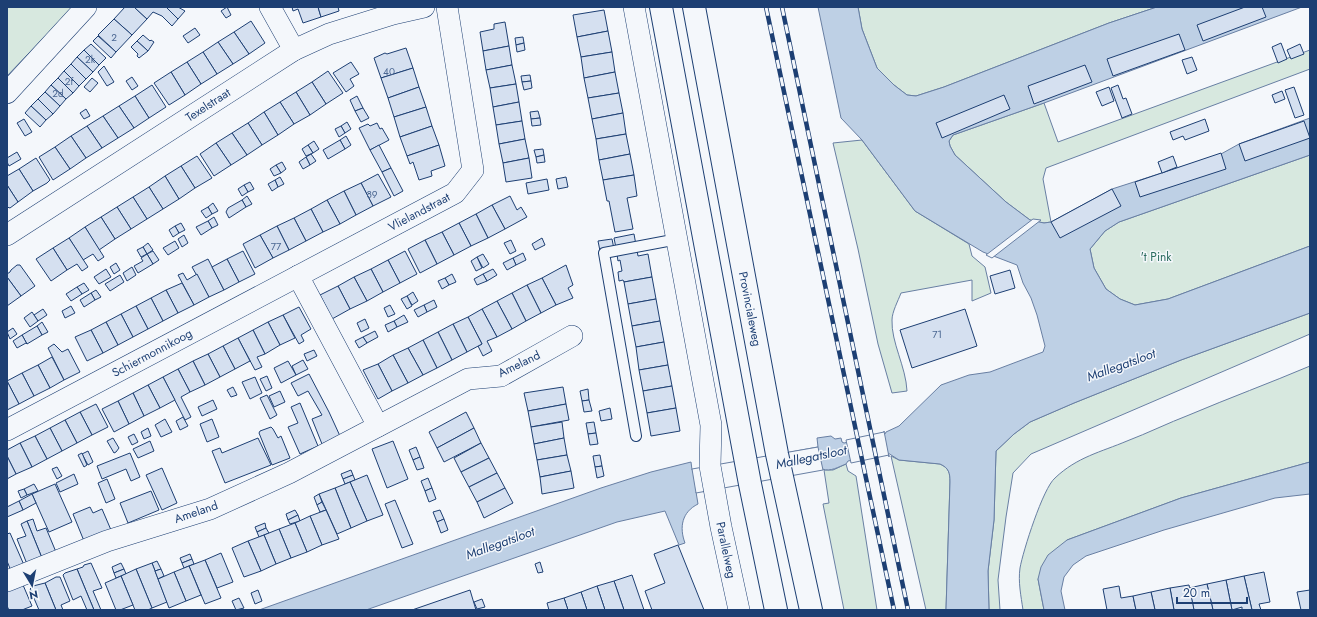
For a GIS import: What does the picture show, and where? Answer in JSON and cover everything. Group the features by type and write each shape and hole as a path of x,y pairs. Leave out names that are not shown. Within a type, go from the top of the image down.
{"main road":[{"path":"661,7 745,460 776,610"},
{"name":"Provincialeweg","path":"694,7 777,454 811,610"}],"street":[{"path":"7,93 86,7"},
{"path":"270,7 294,50"},
{"name":"Texelstraat","path":"7,235 294,50 329,34 393,14 424,7"},
{"name":"Vlielandstraat","path":"298,276 455,193 473,170 447,7"},
{"path":"634,7 678,240"},
{"name":"Parallelweg","path":"678,240 711,425 710,466 739,610"},
{"path":"298,276 378,426"},
{"name":"Schiermonnikoog","path":"7,430 298,276"},
{"name":"Ameland","path":"7,581 107,541 210,509 289,473 468,379 501,376 572,336"}],"lane":[{"path":"636,436 604,253 678,240"}],"green space":[{"path":"7,7 73,7 7,76"},
{"path":"858,7 1157,7 1109,23 944,87 916,96 907,95 894,85 877,68 862,29"},
{"path":"1310,50 1310,69 1046,168 1043,179 1051,222 1044,223 1030,220 1006,202 955,155 950,146 949,141 953,135 1044,103 1058,142"},
{"path":"862,140 915,211 969,244 972,256 985,267 991,293 972,301 972,280 901,293 895,306 892,328 904,373 907,391 892,393 878,344 858,249 833,143"},
{"name":"'t Pink","path":"1310,155 1310,246 1168,299 1135,305 1120,299 1106,289 1094,268 1090,249 1105,231 1119,222"},
{"path":"1310,313 1310,334 1031,454 1013,473 998,580 1000,610 989,610 988,571 994,520 996,451 1014,434 1030,422 1074,403 1181,360"},
{"path":"1310,366 1310,462 1181,498 1067,540 1038,579 1044,610 1023,610 1019,573 1025,548 1039,506 1050,484 1063,471 1090,456"},
{"path":"891,456 899,460 940,464 947,469 949,473 946,610 926,610"},
{"path":"846,464 848,471 856,476 877,610 844,610 823,504 829,503 824,470 833,470"}],"water":[{"name":"Mallegatsloot","path":"818,7 858,7 862,29 877,68 894,85 907,95 916,96 944,87 1109,23 1157,7 1302,7 1044,103 953,135 949,141 955,155 1006,202 1030,220 1044,223 1051,222 1112,189 1221,154 1239,144 1310,118 1310,155 1119,222 1105,231 1090,249 1094,268 1106,289 1120,299 1135,305 1168,299 1310,246 1310,313 1181,360 1074,403 1030,422 1014,434 996,451 994,520 988,571 989,610 946,610 950,482 947,469 940,464 899,460 888,453 848,461 846,464 831,470 822,469 696,492 698,504 688,511 683,520 682,531 685,543 679,545 665,511 617,522 366,610 259,610 601,488 651,472 691,462 692,470 818,447 817,438 831,436 835,439 841,438 842,442 844,443 885,434 886,432 899,426 941,385 969,375 990,372 1043,352 1045,346 1037,315 1017,265 983,252 915,211 862,140 841,118"},
{"path":"1310,462 1310,494 1275,498 1164,530 1086,556 1073,565 1064,577 1061,591 1065,610 1044,610 1038,579 1041,567 1048,555 1067,540 1181,498"}],"pier":[{"path":"1033,219 1041,220 992,258 986,255"},
{"path":"884,431 889,455 851,463 846,440"},
{"path":"818,447 823,470 696,493 692,469"}],"building":[{"path":"125,7 134,7 147,19 132,35 114,19"},
{"path":"134,7 166,7 178,19 172,26 162,16 153,12 147,19"},
{"path":"166,7 178,7 185,11 178,19"},
{"path":"227,7 231,15 226,18 221,11"},
{"path":"292,7 318,7 321,17 303,23 298,9 293,11"},
{"path":"318,7 338,7 339,11 321,17"},
{"path":"1245,7 1262,7 1266,17 1203,41 1197,25"},
{"path":"604,10 608,31 577,37 573,15"},
{"path":"114,19 132,35 116,52 98,35"},
{"path":"251,21 265,43 249,54 234,32"},
{"path":"505,22 509,46 483,51 480,32 494,29 494,24"},
{"path":"195,28 200,35 188,43 183,36"},
{"path":"608,31 612,52 581,57 577,37"},
{"path":"234,32 249,54 233,64 218,42"},
{"path":"1179,34 1185,50 1113,76 1107,59"},
{"path":"143,35 150,41 151,40 154,42 148,51 137,41"},
{"path":"98,36 116,52 111,58 93,41"},
{"path":"523,37 524,43 516,45 515,38"},
{"path":"137,41 148,51 139,58 137,56 138,54 131,47"},
{"path":"218,42 233,64 217,74 203,52"},
{"path":"524,43 525,50 517,52 516,45"},
{"path":"1281,43 1287,59 1278,63 1272,47"},
{"path":"91,44 106,58 99,65 84,50"},
{"path":"1300,44 1304,54 1291,59 1287,50"},
{"path":"509,46 512,65 486,70 483,51"},
{"path":"406,48 413,68 381,78 374,58 385,53 387,54"},
{"path":"84,50 99,65 93,72 77,57"},
{"path":"203,52 217,74 201,84 187,62"},
{"path":"612,52 615,72 584,78 581,57"},
{"path":"77,57 93,72 86,79 71,64"},
{"path":"1192,57 1197,70 1187,74 1182,60"},
{"path":"187,62 201,84 185,95 171,72"},
{"path":"351,62 359,74 350,79 354,86 346,92 333,73"},
{"path":"71,64 86,79 79,86 64,71"},
{"path":"512,65 516,84 490,88 486,70"},
{"path":"1085,65 1092,82 1034,104 1028,86"},
{"path":"104,66 114,82 107,86 98,72"},
{"path":"413,68 419,87 388,98 381,78"},
{"path":"64,71 79,86 73,93 58,78"},
{"path":"328,71 343,93 326,104 312,82"},
{"path":"171,72 185,95 169,105 154,83"},
{"path":"615,72 619,93 588,98 584,78"},
{"path":"530,75 531,81 522,82 521,76"},
{"path":"132,77 138,86 132,90 126,81"},
{"path":"58,78 73,93 66,99 51,85"},
{"path":"92,78 98,83 90,92 84,87"},
{"path":"531,81 532,88 524,90 522,82"},
{"path":"312,82 326,104 310,115 296,92"},
{"path":"516,84 519,102 493,107 490,88"},
{"path":"51,85 66,99 60,106 45,92"},
{"path":"152,85 166,107 149,118 135,96"},
{"path":"1118,85 1123,99 1126,98 1132,114 1122,118 1111,88"},
{"path":"419,87 426,107 394,117 388,98"},
{"path":"1109,87 1114,101 1102,106 1096,92"},
{"path":"1294,87 1304,115 1295,118 1285,90"},
{"path":"1282,91 1285,99 1275,103 1272,95"},
{"path":"45,92 60,106 53,114 38,99"},
{"path":"296,92 310,115 294,124 280,102"},
{"path":"619,93 623,113 592,119 588,98"},
{"path":"1004,95 1010,109 942,138 936,123"},
{"path":"135,96 149,118 134,128 119,106"},
{"path":"357,96 363,108 355,111 350,100"},
{"path":"38,99 53,114 46,120 31,106"},
{"path":"280,102 294,124 278,135 264,112"},
{"path":"519,102 522,121 496,125 493,107"},
{"path":"31,106 46,120 40,127 25,113"},
{"path":"119,106 134,128 118,138 103,116"},
{"path":"426,107 432,126 400,137 394,117"},
{"path":"363,108 369,118 361,122 355,111"},
{"path":"86,109 90,116 84,119 80,113"},
{"path":"538,111 540,118 531,119 530,112"},
{"path":"264,112 278,135 262,145 248,123"},
{"path":"623,113 626,134 596,139 592,119"},
{"path":"103,116 118,138 102,148 87,126"},
{"path":"540,118 541,125 532,126 531,119"},
{"path":"24,119 32,132 25,136 17,123"},
{"path":"1205,119 1209,131 1185,140 1183,136 1173,140 1170,132"},
{"path":"522,121 525,139 499,144 496,125"},
{"path":"1304,121 1310,138 1245,161 1239,144"},
{"path":"347,122 351,129 345,133 341,126"},
{"path":"248,123 262,145 247,155 232,133"},
{"path":"377,123 380,129 382,128 389,140 370,150 359,128 368,124 370,126"},
{"path":"87,126 102,148 86,158 71,136"},
{"path":"341,126 345,133 339,137 335,129"},
{"path":"432,126 439,145 407,156 400,137"},
{"path":"232,133 247,155 231,165 216,143"},
{"path":"626,134 630,154 599,160 596,139"},
{"path":"71,136 86,158 70,169 55,147"},
{"path":"346,136 351,145 345,149 340,140"},
{"path":"525,139 529,158 503,163 499,144"},
{"path":"340,140 345,149 328,159 323,150"},
{"path":"314,141 319,149 313,153 308,145"},
{"path":"216,143 231,165 214,176 200,154"},
{"path":"308,145 313,153 306,156 302,149"},
{"path":"379,145 391,168 382,172 370,150"},
{"path":"439,145 445,166 431,171 432,176 419,180 413,162 410,164 407,156"},
{"path":"55,147 70,169 53,180 39,157"},
{"path":"543,149 544,155 536,157 534,150"},
{"path":"17,152 21,159 9,166 7,158"},
{"path":"1221,153 1226,169 1140,197 1135,182"},
{"path":"311,154 316,161 310,165 306,157"},
{"path":"630,154 634,175 603,180 599,160"},
{"path":"544,155 545,162 537,163 536,157"},
{"path":"197,156 212,178 195,188 181,166"},
{"path":"1173,156 1177,167 1162,173 1158,162"},
{"path":"306,157 310,165 303,169 299,162"},
{"path":"36,158 50,180 33,191 19,169"},
{"path":"529,158 532,178 506,182 503,163"},
{"path":"282,162 286,169 281,173 276,165"},
{"path":"276,165 281,173 274,176 270,169"},
{"path":"181,166 195,188 179,199 165,176"},
{"path":"391,168 403,191 394,196 382,172"},
{"path":"19,169 33,191 18,202 7,185 7,176"},
{"path":"378,174 391,197 373,206 361,183"},
{"path":"634,175 637,196 627,198 633,229 615,232 603,180"},
{"path":"165,176 179,199 163,209 149,187"},
{"path":"280,177 284,184 278,187 275,180"},
{"path":"566,177 568,187 558,189 556,179"},
{"path":"547,179 549,190 528,194 526,183"},
{"path":"275,180 278,187 272,191 268,184"},
{"path":"250,182 254,189 248,192 244,185"},
{"path":"361,183 373,206 356,215 344,191"},
{"path":"7,185 18,202 10,208 7,207"},
{"path":"244,185 248,192 242,196 238,189"},
{"path":"149,187 163,209 147,219 133,197"},
{"path":"1112,189 1121,206 1060,238 1051,222"},
{"path":"344,191 356,215 340,224 327,200"},
{"path":"247,196 252,204 246,207 242,200"},
{"path":"510,196 517,210 521,207 527,217 505,229 492,205"},
{"path":"133,197 147,219 131,229 117,207"},
{"path":"242,200 246,207 229,218 226,212 228,208"},
{"path":"327,200 340,224 323,232 311,209"},
{"path":"213,203 218,211 212,214 208,207"},
{"path":"492,205 505,229 488,238 476,214"},
{"path":"117,207 131,229 115,239 101,217"},
{"path":"208,207 212,214 206,218 201,211"},
{"path":"311,209 323,232 306,241 294,218"},
{"path":"476,214 488,238 471,246 459,223"},
{"path":"101,217 115,239 99,250 85,227"},
{"path":"214,217 218,225 212,228 208,221"},
{"path":"294,218 306,241 289,250 277,226"},
{"path":"208,221 212,228 201,235 196,227"},
{"path":"181,223 185,230 179,233 175,226"},
{"path":"459,223 471,246 454,255 442,232"},
{"path":"175,226 179,233 173,237 169,230"},
{"path":"277,226 289,250 273,258 260,235"},
{"path":"85,227 104,257 98,261 93,254 83,260 69,238"},
{"path":"442,232 454,255 437,264 425,240"},
{"path":"634,234 636,245 616,248 614,238"},
{"path":"184,235 188,243 182,247 178,239"},
{"path":"260,235 273,258 255,268 243,244"},
{"path":"69,238 88,267 82,271 77,264 67,270 53,248"},
{"path":"542,238 545,245 535,250 532,244"},
{"path":"612,239 614,249 600,251 598,241"},
{"path":"425,240 437,264 420,273 408,249"},
{"path":"511,240 516,251 510,254 504,243"},
{"path":"175,241 179,248 168,255 163,248"},
{"path":"148,243 153,250 147,254 143,247"},
{"path":"636,245 638,256 648,254 652,277 624,282 623,280 619,281 618,272 622,271 620,260 618,261 616,248"},
{"path":"143,247 147,254 141,257 137,250"},
{"path":"53,248 67,270 51,281 36,259"},
{"path":"153,251 159,260 153,264 147,254"},
{"path":"243,251 255,274 239,282 227,259"},
{"path":"405,251 417,274 400,283 388,260"},
{"path":"523,253 526,260 516,265 513,258"},
{"path":"147,254 153,264 138,273 134,266 143,261 141,258"},
{"path":"483,254 489,264 483,268 477,257"},
{"path":"477,257 482,268 476,271 471,261"},
{"path":"513,258 516,265 507,270 503,263"},
{"path":"208,259 224,290 209,297 192,267"},
{"path":"227,259 239,282 224,290 212,267"},
{"path":"388,260 400,283 383,292 371,269"},
{"path":"116,263 120,270 114,274 110,267"},
{"path":"17,265 20,265 35,286 21,296 7,277 7,274"},
{"path":"566,265 573,285 568,288 573,298 556,305 542,278"},
{"path":"132,267 136,275 127,281 123,273"},
{"path":"106,269 111,277 99,284 94,277"},
{"path":"371,269 383,292 367,301 354,277"},
{"path":"493,269 497,275 487,281 483,274"},
{"path":"1010,270 1015,288 995,294 990,276"},
{"path":"183,273 187,280 197,274 209,297 194,305 178,275"},
{"path":"452,274 456,282 449,285 445,278"},
{"path":"483,274 487,281 477,285 474,279"},
{"path":"120,275 124,282 110,291 105,284"},
{"path":"7,277 21,296 7,306"},
{"path":"354,277 367,301 350,309 338,286"},
{"path":"652,277 656,299 628,304 624,282"},
{"path":"445,278 449,285 442,289 438,281"},
{"path":"542,278 556,305 541,313 527,285"},
{"path":"84,283 89,290 82,294 77,287"},
{"path":"182,283 194,305 178,313 166,290"},
{"path":"527,285 541,313 526,321 512,293"},
{"path":"338,286 350,309 332,319 320,295"},
{"path":"77,287 82,294 71,301 66,294"},
{"path":"96,290 101,297 95,300 91,293"},
{"path":"166,290 178,313 163,321 151,298"},
{"path":"413,292 418,301 412,305 407,296"},
{"path":"91,293 95,300 84,307 80,300"},
{"path":"512,293 526,321 512,329 497,301"},
{"path":"407,296 412,306 407,309 401,299"},
{"path":"151,298 163,321 148,329 136,306"},
{"path":"656,299 660,321 632,326 628,304"},
{"path":"434,300 437,307 427,312 424,305"},
{"path":"497,301 512,329 497,337 482,309"},
{"path":"390,305 395,314 388,317 384,308"},
{"path":"424,305 427,312 418,317 414,310"},
{"path":"71,306 75,313 65,318 62,311"},
{"path":"136,306 148,329 133,337 121,314"},
{"path":"299,307 311,329 301,335 304,341 299,344 283,315"},
{"path":"43,309 47,315 38,321 34,315"},
{"path":"482,309 497,337 487,341 492,351 483,356 478,346 482,344 468,317"},
{"path":"965,309 977,346 912,368 900,330"},
{"path":"32,312 38,321 30,327 24,318"},
{"path":"121,314 133,337 118,345 106,322"},
{"path":"283,315 295,338 280,345 268,322"},
{"path":"404,315 408,322 397,327 394,321"},
{"path":"468,317 482,344 467,352 453,324"},
{"path":"365,319 369,328 361,332 357,323"},
{"path":"394,321 397,327 388,332 385,325"},
{"path":"660,321 664,342 636,347 632,326"},
{"path":"42,322 48,332 42,335 37,326"},
{"path":"106,322 118,345 103,353 91,330"},
{"path":"268,322 280,345 265,354 253,330"},
{"path":"453,324 467,352 452,360 438,332"},
{"path":"37,326 42,335 27,344 22,335"},
{"path":"13,328 17,334 10,339 7,332"},
{"path":"91,330 103,353 87,361 75,337"},
{"path":"253,330 265,354 257,357 262,367 255,370 238,338"},
{"path":"375,331 378,337 367,343 363,337"},
{"path":"438,332 452,360 437,368 423,340"},
{"path":"22,335 27,344 26,343 17,348 13,341"},
{"path":"363,337 367,343 359,348 355,341"},
{"path":"238,338 250,361 235,369 223,346"},
{"path":"423,340 437,368 423,375 408,348"},
{"path":"664,342 668,365 639,370 636,347"},
{"path":"54,344 62,352 68,349 80,372 64,380 48,348"},
{"path":"223,346 235,369 220,377 208,354"},
{"path":"408,348 423,375 408,383 393,355"},
{"path":"314,350 317,356 307,361 304,354"},
{"path":"208,354 220,377 205,385 193,361"},
{"path":"393,355 408,383 392,391 378,364"},
{"path":"52,357 64,380 50,388 38,365"},
{"path":"303,360 308,369 296,375 292,366"},
{"path":"193,361 205,385 190,392 178,369"},
{"path":"288,361 296,375 281,383 274,368"},
{"path":"378,364 392,391 378,399 363,370"},
{"path":"38,365 50,388 34,396 22,373"},
{"path":"668,365 672,386 643,391 639,370"},
{"path":"178,369 190,392 181,397 191,417 185,420 163,377"},
{"path":"22,373 34,396 19,404 7,381"},
{"path":"309,374 340,436 322,444 312,419 322,415 308,391 298,396 291,383"},
{"path":"267,376 272,388 266,391 260,379"},
{"path":"163,377 175,400 160,408 148,385"},
{"path":"255,377 262,393 250,399 242,382"},
{"path":"7,381 19,404 7,410"},
{"path":"148,385 160,408 144,416 133,393"},
{"path":"672,386 676,408 647,413 643,391"},
{"path":"233,387 237,395 231,397 227,390"},
{"path":"563,387 566,404 528,411 524,393"},
{"path":"588,389 589,400 582,401 580,391"},
{"path":"280,391 285,402 274,407 269,396"},
{"path":"133,393 144,416 129,424 118,401"},
{"path":"267,395 277,415 270,419 260,398"},
{"path":"213,400 217,409 202,416 198,407"},
{"path":"589,400 592,411 584,412 582,401"},
{"path":"118,401 129,424 114,432 102,409"},
{"path":"300,403 318,446 300,454 288,427 298,423 291,407"},
{"path":"96,404 108,427 92,435 80,412"},
{"path":"566,404 569,420 531,427 528,411"},
{"path":"610,408 612,419 601,421 599,411"},
{"path":"676,408 680,431 651,436 647,413"},
{"path":"80,412 92,435 77,443 65,420"},
{"path":"466,412 474,428 437,448 429,432"},
{"path":"183,417 188,426 180,430 176,421"},
{"path":"165,419 172,432 161,437 155,425"},
{"path":"212,419 219,437 207,442 200,424"},
{"path":"65,420 77,443 62,451 50,428"},
{"path":"562,422 564,438 534,444 531,427"},
{"path":"594,422 596,433 588,434 586,423"},
{"path":"271,427 278,438 281,436 290,458 272,465 259,433 260,431"},
{"path":"50,428 62,451 47,459 35,436"},
{"path":"148,428 151,436 144,439 141,432"},
{"path":"474,428 481,443 444,462 437,448"},
{"path":"596,433 598,444 590,445 588,434"},
{"path":"134,434 138,442 132,445 128,437"},
{"path":"35,436 47,459 32,467 20,443"},
{"path":"113,438 119,448 114,453 107,441"},
{"path":"258,438 271,465 225,483 212,451 220,448 222,453"},
{"path":"564,438 567,455 537,460 534,444"},
{"path":"150,441 154,451 138,458 133,449"},
{"path":"393,441 408,479 387,488 372,449"},
{"path":"20,443 32,467 16,474 7,456 7,450"},
{"path":"481,443 489,458 461,472 454,458"},
{"path":"416,447 420,457 413,460 409,450"},
{"path":"88,451 93,462 88,465 82,454"},
{"path":"82,453 87,465 84,467 78,455"},
{"path":"130,453 140,477 131,481 126,469 102,479 97,466"},
{"path":"567,455 571,471 540,477 537,460"},
{"path":"600,455 602,466 595,467 593,456"},
{"path":"7,456 16,474 7,479"},
{"path":"420,457 424,468 417,470 413,460"},
{"path":"489,458 497,473 469,487 461,472"},
{"path":"602,466 604,476 597,478 595,467"},
{"path":"57,467 62,476 57,479 52,469"},
{"path":"162,468 177,503 162,510 146,475"},
{"path":"351,470 353,475 343,479 341,474"},
{"path":"571,471 574,488 542,494 540,477"},
{"path":"497,473 505,488 477,502 469,487"},
{"path":"74,474 78,484 60,492 56,483"},
{"path":"353,475 355,480 345,484 343,479"},
{"path":"367,475 383,515 367,521 350,482"},
{"path":"428,478 432,488 425,491 421,481"},
{"path":"107,479 115,499 106,503 98,483"},
{"path":"350,482 367,521 351,528 335,488"},
{"path":"34,484 38,491 27,495 24,489"},
{"path":"55,484 72,522 49,532 32,494"},
{"path":"335,488 351,528 337,534 319,494"},
{"path":"432,488 436,499 429,502 425,491"},
{"path":"505,488 513,503 484,518 477,502"},
{"path":"24,489 27,495 21,498 18,491"},
{"path":"151,491 159,510 128,523 120,503"},
{"path":"32,494 36,503 23,510 19,501"},
{"path":"319,494 322,502 317,505 314,497"},
{"path":"395,500 413,544 402,548 385,504"},
{"path":"19,501 23,510 7,517 7,507"},
{"path":"322,502 326,510 320,512 317,505"},
{"path":"90,507 93,513 102,509 111,530 84,541 73,514"},
{"path":"295,510 298,515 288,520 286,514"},
{"path":"326,510 339,539 322,545 310,516"},
{"path":"440,510 444,519 437,522 433,512"},
{"path":"298,515 300,521 290,524 288,520"},
{"path":"310,516 322,545 307,552 295,523"},
{"path":"33,519 37,531 46,528 56,552 42,558 27,521"},
{"path":"444,519 448,530 441,533 437,522"},
{"path":"27,521 42,558 27,564 17,539 26,536 21,524"},
{"path":"265,523 266,528 257,532 255,527"},
{"path":"295,523 307,552 291,558 279,529"},
{"path":"266,528 269,533 259,537 257,532"},
{"path":"279,529 291,558 276,564 264,535"},
{"path":"10,533 24,565 11,571 7,561 7,534"},
{"path":"264,535 276,564 261,571 248,541"},
{"path":"248,541 261,571 244,577 232,548"},
{"path":"678,545 704,610 652,610 645,591 665,583 654,554"},
{"path":"221,553 233,582 217,588 205,560"},
{"path":"190,554 192,559 182,563 180,558"},
{"path":"192,559 194,564 184,568 182,563"},
{"path":"205,560 221,598 205,604 189,566"},
{"path":"157,561 161,569 155,571 152,563"},
{"path":"540,562 543,572 538,573 535,564"},
{"path":"91,563 102,588 93,591 101,610 94,610 77,569"},
{"path":"121,563 124,569 114,573 112,567"},
{"path":"152,563 167,602 152,608 136,569"},
{"path":"189,566 201,595 186,601 174,572"},
{"path":"77,569 94,610 87,610 81,596 73,600 63,575"},
{"path":"124,569 126,574 116,578 114,573"},
{"path":"136,569 152,608 148,610 135,610 121,576"},
{"path":"161,569 164,576 158,579 155,571"},
{"path":"174,572 186,601 169,608 158,579"},
{"path":"1264,572 1270,602 1259,604 1261,610 1252,610 1244,576"},
{"path":"632,575 644,610 624,610 614,581"},
{"path":"121,576 133,605 116,610 105,583"},
{"path":"1244,576 1252,610 1242,610 1242,607 1232,610 1226,580"},
{"path":"56,577 60,577 70,601 61,605 63,610 56,610 45,583"},
{"path":"1226,580 1232,610 1213,610 1207,584"},
{"path":"614,581 624,610 605,610 597,586"},
{"path":"45,583 56,610 39,610 30,589 33,586"},
{"path":"1207,584 1213,610 1194,610 1189,588"},
{"path":"23,585 32,606 22,610 9,610 7,606 7,591"},
{"path":"1189,585 1194,610 1174,610 1170,588"},
{"path":"597,586 605,610 587,610 581,592"},
{"path":"1119,586 1121,598 1133,596 1136,610 1107,610 1103,589"},
{"path":"1170,588 1174,610 1155,610 1151,592"},
{"path":"258,590 262,601 255,604 251,593"},
{"path":"470,590 476,610 412,610"},
{"path":"1310,590 1310,610 1301,610 1297,592"},
{"path":"581,592 587,610 568,610 564,598"},
{"path":"1151,592 1155,610 1136,610 1133,596"},
{"path":"239,598 244,608 236,610 232,601"},
{"path":"564,598 568,610 549,610 547,603"},
{"path":"482,599 485,607 477,609 474,602"}],"railway":[{"path":"766,7 894,610"},
{"path":"782,7 908,610"}]}
